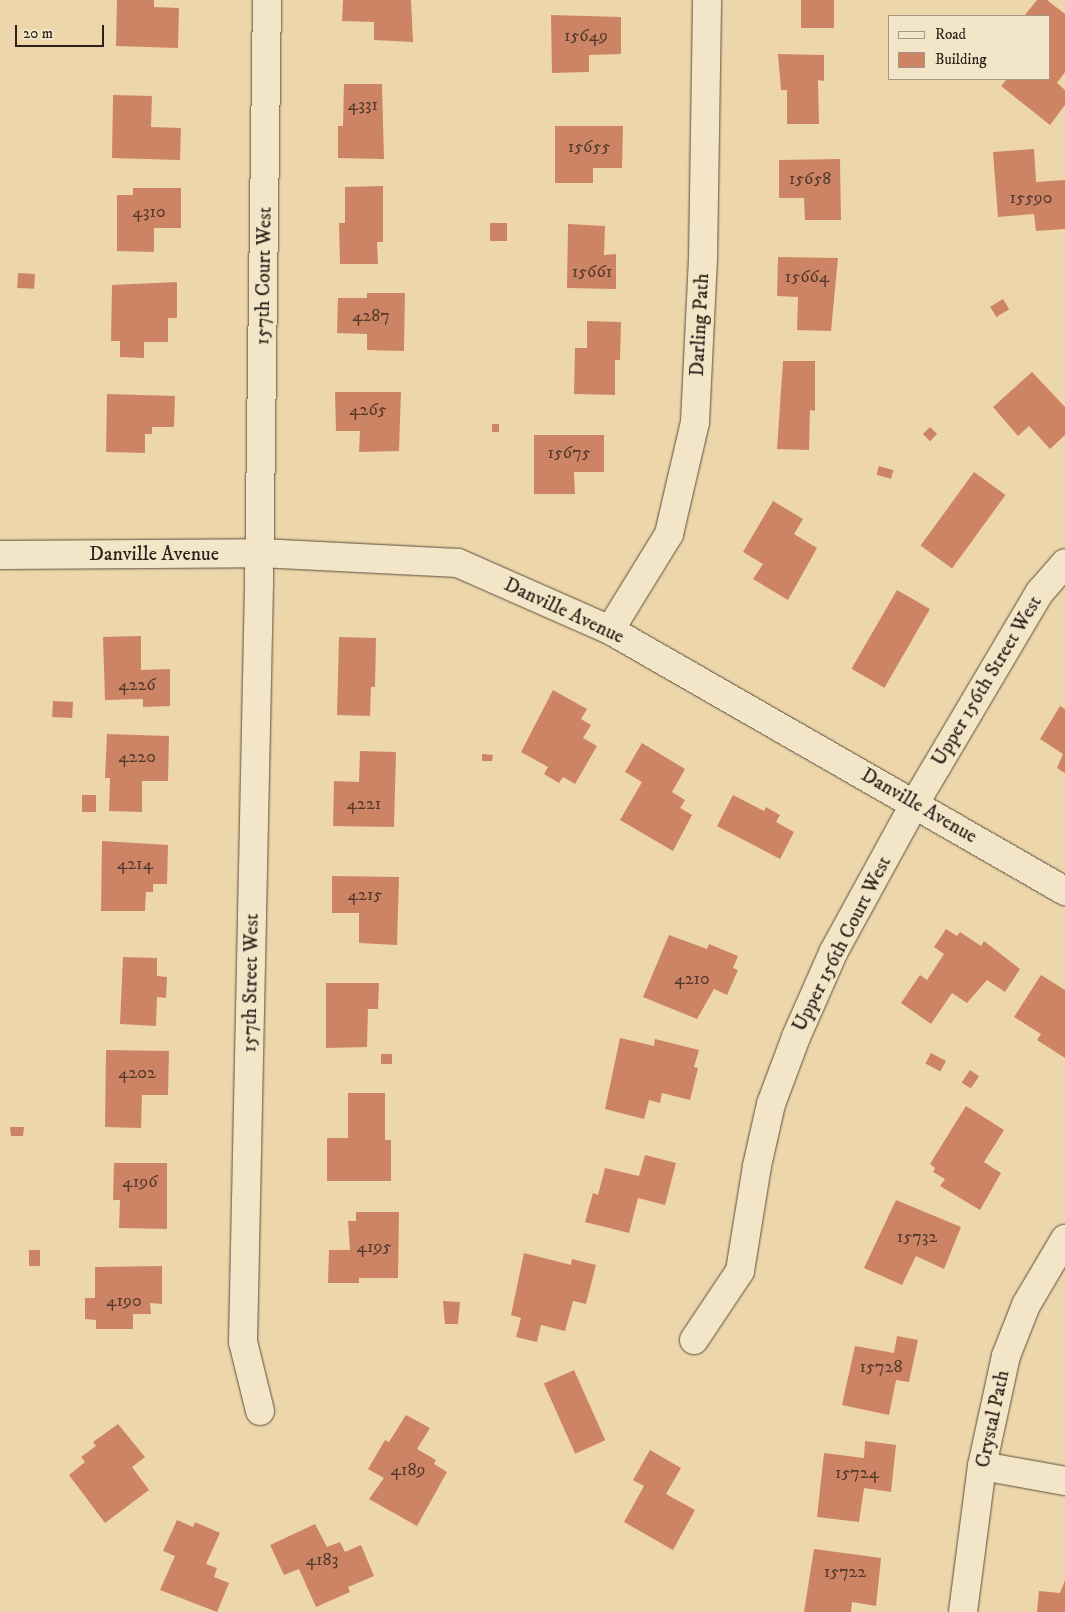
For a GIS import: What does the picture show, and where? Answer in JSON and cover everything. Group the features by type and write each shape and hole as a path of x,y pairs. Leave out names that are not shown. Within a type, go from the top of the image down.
{"street":[{"name":"157th Court West","path":"260,553 267,0"},
{"name":"Darling Path","path":"610,630 669,534 695,422 703,259 707,0"},
{"name":"Danville Avenue","path":"0,555 260,553 458,563 610,630 1065,891"},
{"name":"157th Street West","path":"260,553 243,1342 260,1411"},
{"name":"Upper 156th Street West","path":"914,803 1040,592 1065,563"},
{"name":"Upper 156th Court West","path":"694,1340 740,1271 757,1166 771,1104 796,1037 834,951 914,803"},
{"name":"Crystal Path","path":"963,1612 982,1466 1006,1356 1026,1305 1065,1239"},
{"path":"982,1466 1065,1481"}],"building":[{"path":"117,0 154,0 154,7 179,8 178,48 116,46"},
{"path":"343,0 411,0 413,42 374,40 374,22 342,21"},
{"path":"801,0 834,0 834,28 801,28"},
{"path":"1037,0 1047,0 1065,14 1065,72 1057,83 1065,90 1065,105 1050,125 1001,86 1006,80 1050,80 1050,15 1025,15"},
{"path":"551,15 621,17 621,54 589,55 589,72 552,73"},
{"path":"778,54 824,55 824,81 818,80 819,124 787,124 787,90 781,90"},
{"path":"344,84 382,84 384,159 338,158 338,126 343,126"},
{"path":"113,95 152,96 151,127 181,128 180,160 112,158"},
{"path":"555,126 623,126 622,168 593,168 593,183 555,183"},
{"path":"1034,149 1036,182 1065,180 1065,229 1036,231 1034,214 998,217 993,152"},
{"path":"840,159 841,220 805,220 804,198 779,198 779,160"},
{"path":"383,186 383,242 377,242 378,264 340,264 339,223 345,223 345,187"},
{"path":"133,188 181,188 181,228 154,228 154,252 117,251 117,195 133,195"},
{"path":"490,223 507,223 507,241 490,241"},
{"path":"568,224 605,226 604,255 616,254 616,289 567,288"},
{"path":"778,257 838,258 831,331 797,330 798,297 777,296"},
{"path":"18,273 35,274 34,289 17,288"},
{"path":"177,282 177,318 168,318 168,342 144,342 144,358 120,357 120,341 111,341 112,285"},
{"path":"367,293 405,293 404,351 367,350 367,334 337,333 338,298 367,298"},
{"path":"1003,299 1009,309 996,317 990,307"},
{"path":"587,321 621,322 620,360 615,360 615,395 574,394 575,348 587,348"},
{"path":"783,361 815,361 815,411 810,410 809,450 777,449"},
{"path":"1032,372 1065,407 1065,435 1050,449 1029,426 1018,436 993,407"},
{"path":"335,392 401,392 399,451 359,452 360,431 336,431"},
{"path":"107,394 175,396 174,427 152,427 152,434 145,434 145,453 106,452"},
{"path":"492,424 499,424 499,432 492,432"},
{"path":"930,427 937,434 930,441 923,434"},
{"path":"534,435 604,435 604,472 574,472 575,494 534,494"},
{"path":"879,466 893,470 891,479 877,475"},
{"path":"974,472 1006,495 952,569 921,546"},
{"path":"773,501 803,519 794,534 817,548 788,600 753,579 763,564 743,552"},
{"path":"897,590 930,609 884,688 852,669"},
{"path":"141,636 141,670 170,669 170,706 143,707 143,699 105,700 103,637"},
{"path":"339,637 376,638 375,687 371,687 370,716 337,715"},
{"path":"553,690 587,709 581,719 591,725 583,738 597,746 575,784 563,777 559,783 544,774 548,767 521,752"},
{"path":"53,701 73,702 72,718 52,717"},
{"path":"1060,706 1065,709 1065,773 1057,768 1063,754 1040,739"},
{"path":"107,734 169,736 168,781 142,781 142,812 109,811 110,778 105,778"},
{"path":"642,743 685,769 672,792 685,800 680,808 692,815 673,851 620,820 642,782 625,772"},
{"path":"360,751 396,752 394,827 333,826 334,781 359,782"},
{"path":"482,754 493,755 492,761 482,761"},
{"path":"82,795 96,795 96,812 82,812"},
{"path":"733,795 764,811 766,807 780,815 776,822 794,832 780,859 717,826"},
{"path":"102,841 168,845 167,884 153,884 153,892 146,892 145,911 101,911"},
{"path":"332,876 399,877 397,945 359,943 359,913 332,913"},
{"path":"946,929 957,936 960,932 981,946 984,941 1020,969 1005,992 987,980 967,1003 952,993 931,1024 901,1003 920,975 927,980 944,954 934,947"},
{"path":"669,935 707,949 709,944 738,956 733,968 738,970 727,995 714,989 697,1019 643,997"},
{"path":"123,957 157,958 157,976 167,977 166,998 157,997 156,1026 120,1024"},
{"path":"1041,975 1065,990 1065,1058 1037,1040 1041,1034 1014,1017"},
{"path":"326,983 379,983 378,1009 368,1009 367,1047 326,1048"},
{"path":"620,1038 654,1046 655,1039 699,1050 694,1067 698,1068 690,1100 662,1093 660,1103 649,1100 644,1119 605,1109"},
{"path":"106,1050 169,1051 168,1095 142,1095 141,1128 105,1127"},
{"path":"931,1053 946,1061 940,1072 925,1064"},
{"path":"381,1054 392,1054 392,1064 381,1064"},
{"path":"970,1070 979,1076 971,1089 962,1082"},
{"path":"348,1093 385,1093 385,1140 391,1140 391,1181 327,1181 327,1138 348,1138"},
{"path":"966,1106 1004,1130 984,1162 1001,1173 980,1210 940,1186 945,1179 933,1172 935,1168 930,1164"},
{"path":"10,1127 24,1127 23,1136 11,1136"},
{"path":"645,1155 676,1163 665,1205 638,1198 629,1233 585,1222 593,1193 598,1195 605,1168 639,1176"},
{"path":"114,1163 167,1163 167,1229 119,1228 120,1200 113,1200"},
{"path":"896,1200 961,1227 944,1269 916,1256 902,1285 864,1268"},
{"path":"356,1212 399,1212 398,1278 359,1278 359,1283 328,1283 329,1250 350,1250 348,1221 356,1221"},
{"path":"29,1250 40,1250 40,1266 29,1266"},
{"path":"524,1253 571,1265 572,1259 596,1265 586,1304 573,1301 565,1331 541,1325 537,1342 516,1337 521,1318 511,1315"},
{"path":"162,1266 162,1304 150,1303 151,1314 133,1314 133,1329 96,1329 96,1320 85,1319 85,1298 95,1298 95,1267"},
{"path":"443,1301 460,1302 458,1324 445,1324"},
{"path":"897,1336 918,1340 909,1382 896,1380 889,1415 842,1405 855,1346 894,1353"},
{"path":"574,1370 605,1440 575,1454 544,1383"},
{"path":"406,1415 430,1428 417,1449 436,1460 434,1464 447,1472 417,1526 369,1499 384,1478 368,1469 385,1440 389,1442"},
{"path":"118,1424 145,1457 132,1467 149,1490 105,1523 69,1475 85,1462 81,1457 96,1446 93,1442"},
{"path":"865,1441 896,1445 891,1492 864,1488 859,1522 817,1517 824,1453 864,1458"},
{"path":"650,1450 681,1468 666,1494 695,1510 673,1550 624,1522 644,1486 633,1480"},
{"path":"177,1520 193,1527 195,1522 220,1533 206,1564 217,1568 214,1577 229,1583 217,1612 160,1590 175,1556 163,1551"},
{"path":"315,1524 327,1547 340,1542 345,1552 361,1545 374,1576 348,1587 350,1592 316,1607 299,1569 284,1575 270,1545"},
{"path":"814,1549 881,1558 876,1606 852,1602 851,1612 804,1612"},
{"path":"1065,1580 1065,1612 1037,1612 1039,1591 1060,1593"}]}
